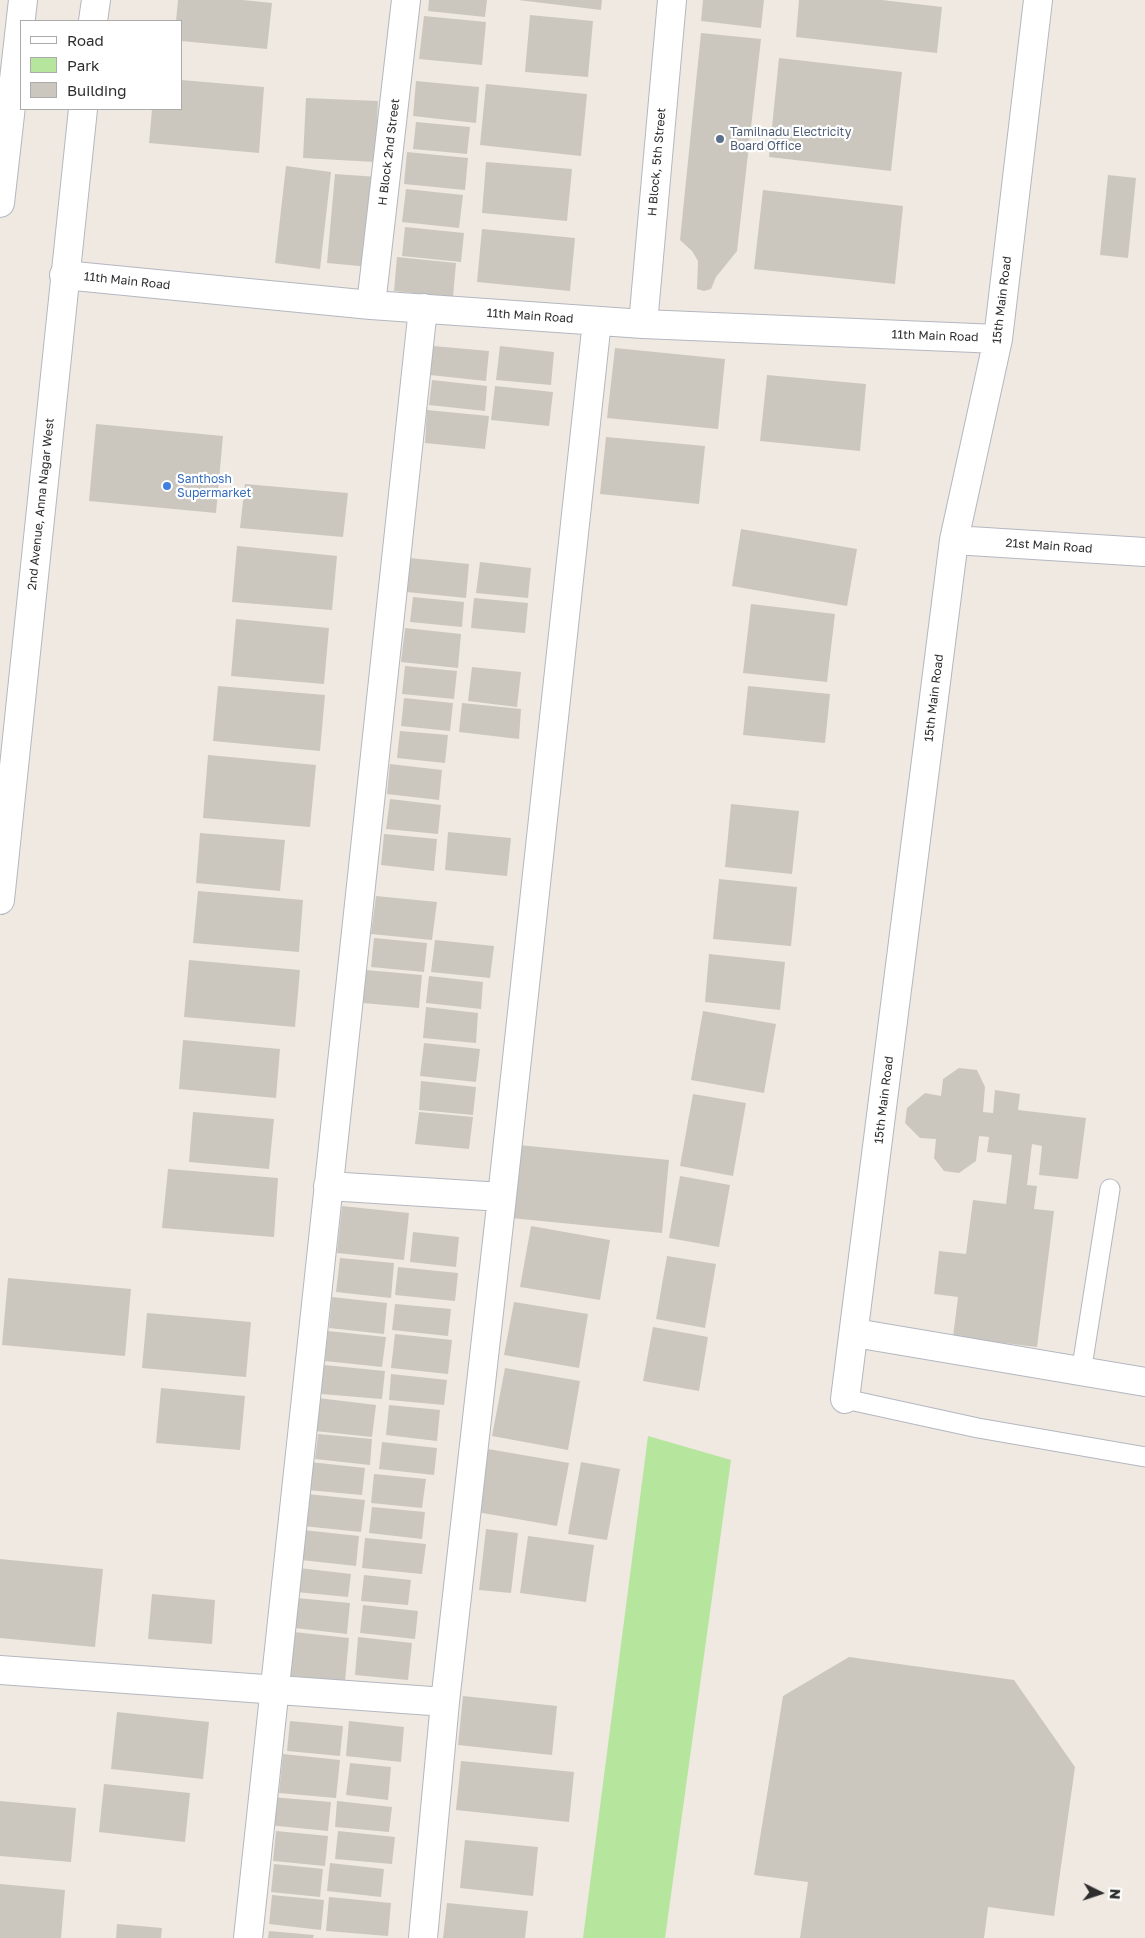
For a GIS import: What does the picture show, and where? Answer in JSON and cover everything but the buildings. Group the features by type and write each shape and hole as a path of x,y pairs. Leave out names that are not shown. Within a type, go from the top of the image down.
{"street":[{"path":"0,203 3,146 22,0"},
{"path":"93,20 96,0"},
{"name":"H Block 2nd Street","path":"371,305 406,0"},
{"name":"H Block, 5th Street","path":"643,324 672,0"},
{"name":"15th Main Road","path":"845,1399 954,540 998,339 1038,0"},
{"name":"2nd Avenue, Anna Nagar West","path":"0,900 64,275 83,110"},
{"name":"11th Main Road","path":"64,275 371,305 643,324 998,339"},
{"path":"248,1938 423,308"},
{"path":"423,1938 445,1702 597,320"},
{"name":"21st Main Road","path":"954,540 1145,552"},
{"path":"328,1186 502,1197"},
{"path":"854,1332 1145,1382"},
{"path":"0,1670 445,1702"}],"lane":[{"path":"1081,1372 1110,1189"},
{"path":"845,1399 978,1428 1145,1457"}],"green space":[{"path":"648,1436 731,1460 665,1938 583,1938"}],"place":[{"name":"Tamilnadu Electricity Board Office","path":"720,139"},
{"name":"Santhosh Supermarket","path":"167,486"}]}
